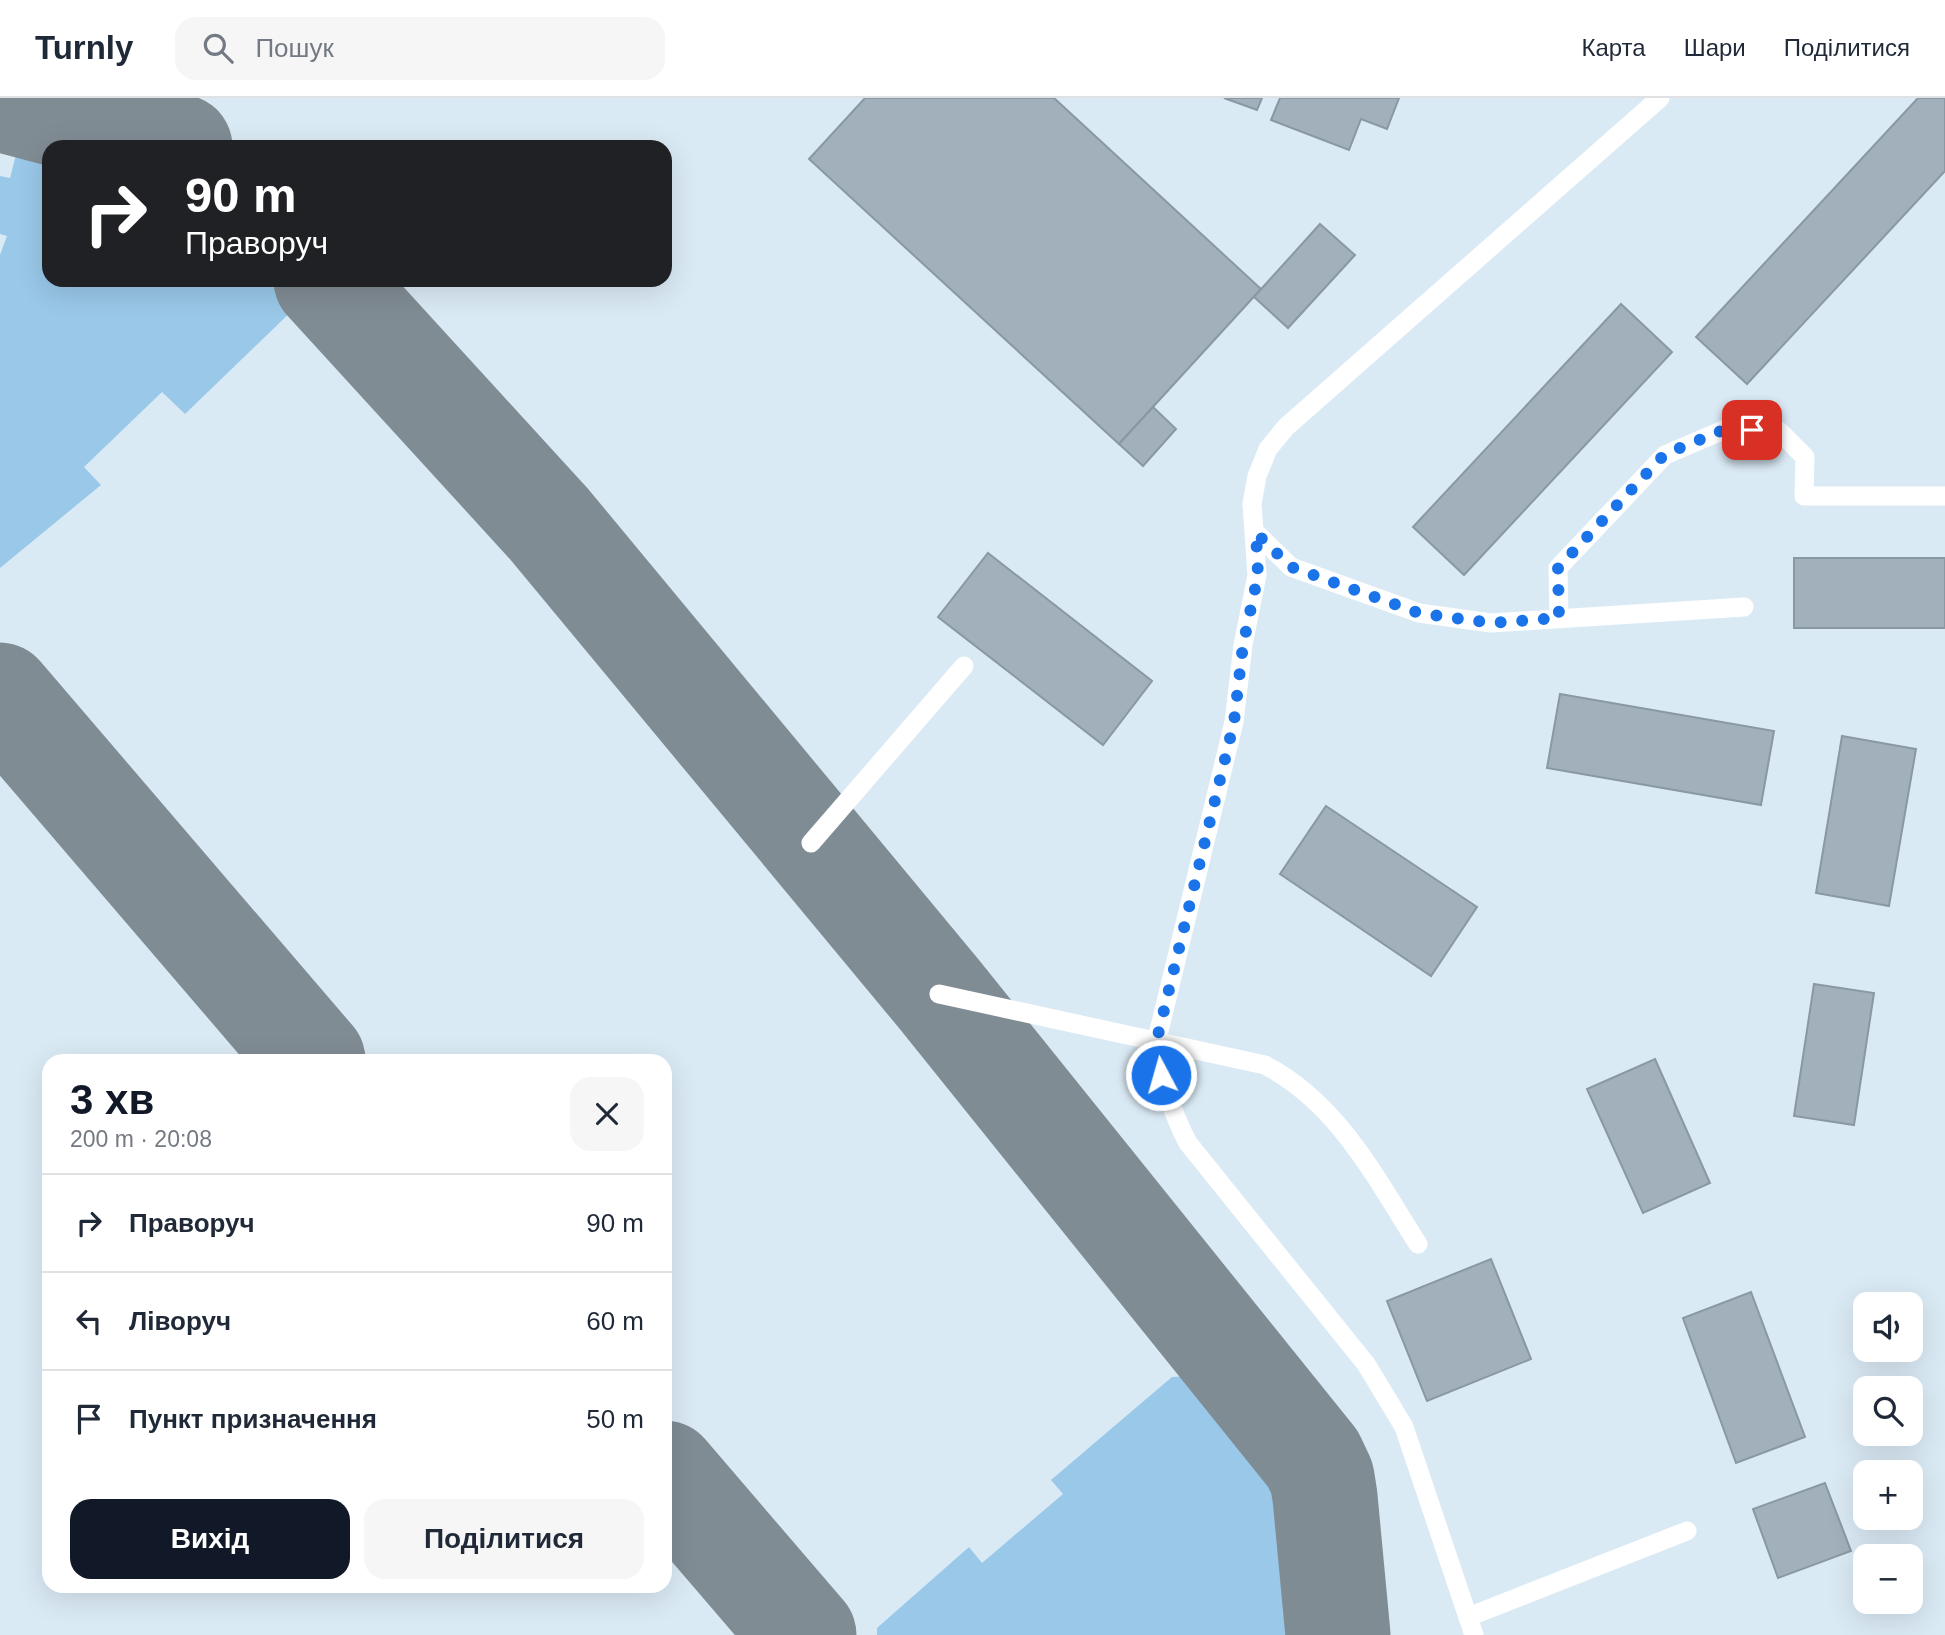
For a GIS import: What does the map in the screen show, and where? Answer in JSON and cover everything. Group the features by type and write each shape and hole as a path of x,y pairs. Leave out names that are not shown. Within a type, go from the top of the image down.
{"lane":[{"path":"1660,98 1286,427 1268,449 1256,476 1252,504 1258,575 1243,645 1234,722 1157,1039 1161,1075 1171,1112 1188,1143 1366,1364 1404,1427 1471,1626 1687,1531"},
{"path":"1559,618 1558,568 1665,454 1726,429 1779,431 1805,457 1804,496 1945,496"},
{"path":"1256,533 1291,567 1419,613 1491,623 1744,607"},
{"path":"811,843 964,666"},
{"path":"939,994 1157,1039 1265,1065 1289,1077 1339,1124 1418,1244"}],"shaded area":[{"path":"18,147 42,154 42,287 280,287 297,306 185,414 162,392 84,467 101,485 0,568 0,255 7,236 0,234 0,176 10,178"},
{"path":"1203,1375 1280,1469 1294,1512 1306,1635 877,1635 877,1628 969,1547 982,1563 1063,1494 1051,1480 1172,1377"}],"building":[{"path":"865,98 1054,98 1261,289 1119,444 809,159"},
{"path":"1224,98 1262,98 1257,110"},
{"path":"1280,98 1399,98 1387,129 1361,119 1349,150 1271,120"},
{"path":"1918,98 1945,98 1945,171 1747,384 1696,337"},
{"path":"1320,224 1355,255 1288,328 1254,297"},
{"path":"1621,304 1672,352 1464,575 1413,527"},
{"path":"1153,407 1176,429 1143,466 1119,444"},
{"path":"988,553 1152,681 1103,745 938,617"},
{"path":"1794,558 1945,558 1945,628 1794,628"},
{"path":"1560,694 1774,731 1761,805 1547,768"},
{"path":"1842,736 1916,749 1889,906 1816,893"},
{"path":"1326,806 1477,907 1431,976 1280,874"},
{"path":"1814,984 1874,993 1854,1125 1794,1116"},
{"path":"1655,1059 1710,1183 1643,1213 1587,1089"},
{"path":"1491,1259 1531,1359 1427,1401 1387,1301"},
{"path":"1751,1292 1805,1437 1736,1463 1683,1318"},
{"path":"1825,1483 1851,1551 1778,1578 1753,1509"}],"taxiway":[{"path":"0,99 154,140"},
{"path":"332,287 549,524 939,994 1313,1459 1322,1478 1325,1497 1338,1635"},
{"path":"0,695 308,1054"},
{"path":"672,1481 804,1635"}],"route":[{"path":"1161,1075 1157,1039 1234,722 1243,645 1258,575 1256,533 1291,567 1419,613 1491,623 1559,618 1558,568 1665,454 1726,429 1752,430"}]}
